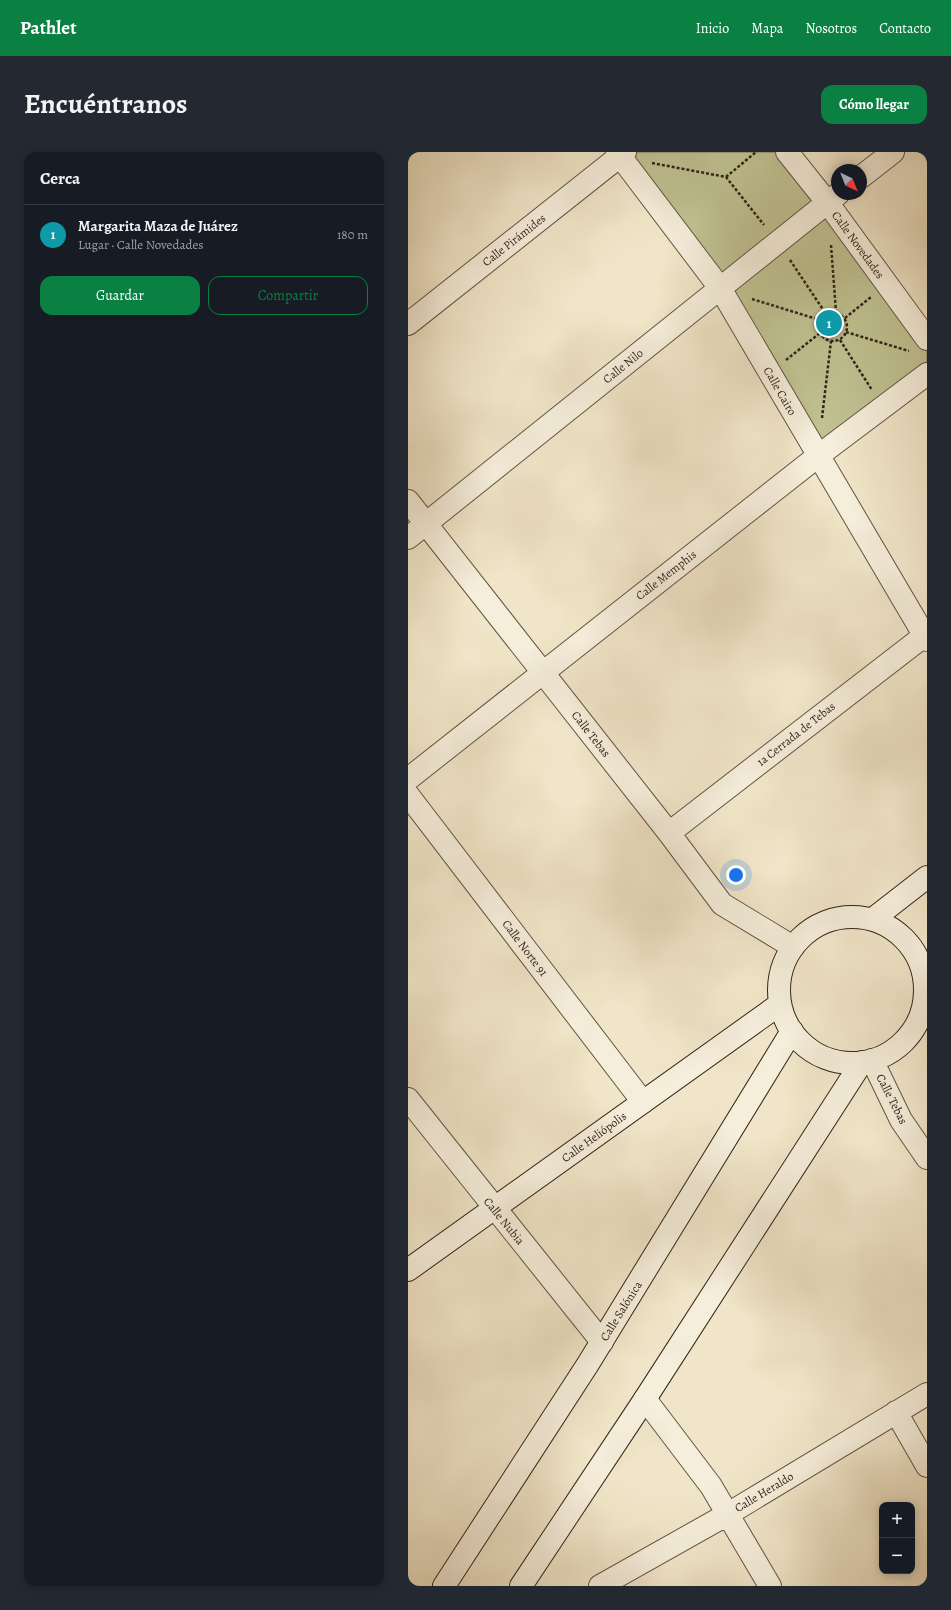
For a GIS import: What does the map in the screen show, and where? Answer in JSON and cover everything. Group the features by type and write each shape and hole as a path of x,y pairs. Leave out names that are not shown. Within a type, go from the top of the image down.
{"street":[{"name":"Calle Novedades","path":"788,152 831,196"},
{"path":"867,172 893,152"},
{"name":"Calle Cairo","path":"621,153 720,288 926,638"},
{"name":"Calle Pirámides","path":"408,324 621,153"},
{"name":"Calle Nilo","path":"408,538 831,200"},
{"name":"Calle Novedades","path":"834,200 920,346"},
{"name":"Calle Memphis","path":"408,780 818,456 927,374"},
{"name":"Calle Tebas","path":"408,501 669,833 722,904 793,947"},
{"name":"1a Cerrada de Tebas","path":"669,833 926,638"},
{"name":"Calle Norte 91","path":"408,795 643,1102"},
{"path":"873,919 927,877"},
{"path":"843,917 873,919 894,929 912,946 925,965 926,990 922,1013 910,1034 894,1050 867,1061 842,1062 822,1057 805,1046 792,1031 780,1004 781,974 793,947 815,927 843,917"},
{"name":"Calle Heliópolis","path":"408,1270 780,1004"},
{"name":"Calle Salónica","path":"444,1586 602,1342 792,1031"},
{"path":"521,1586 867,1061"},
{"name":"Calle Tebas","path":"867,1061 901,1120 927,1158"},
{"name":"Calle Nubia","path":"408,1099 494,1209 602,1342"},
{"name":"Calle Heraldo","path":"600,1586 728,1514 927,1394"},
{"path":"645,1399 711,1486 770,1586"},
{"path":"896,1412 927,1466"}],"path":[{"path":"726,177 756,152"},
{"path":"646,162 726,177 778,242 826,314"},
{"path":"831,244 836,312"},
{"path":"845,318 876,293"},
{"path":"746,297 820,320"},
{"path":"836,312 845,318 847,322 846,332 840,340 831,341 823,337 820,333 818,329 820,320 826,314 836,312"},
{"path":"846,332 920,346"},
{"path":"770,373 820,333"},
{"path":"840,340 883,407"},
{"path":"822,419 831,341"}],"green space":[{"path":"632,152 781,152 822,201 720,283 626,157"},
{"path":"829,210 927,347 927,365 818,447 727,292"}],"place":[{"name":"Margarita Maza de Juárez","path":"829,323"}]}
